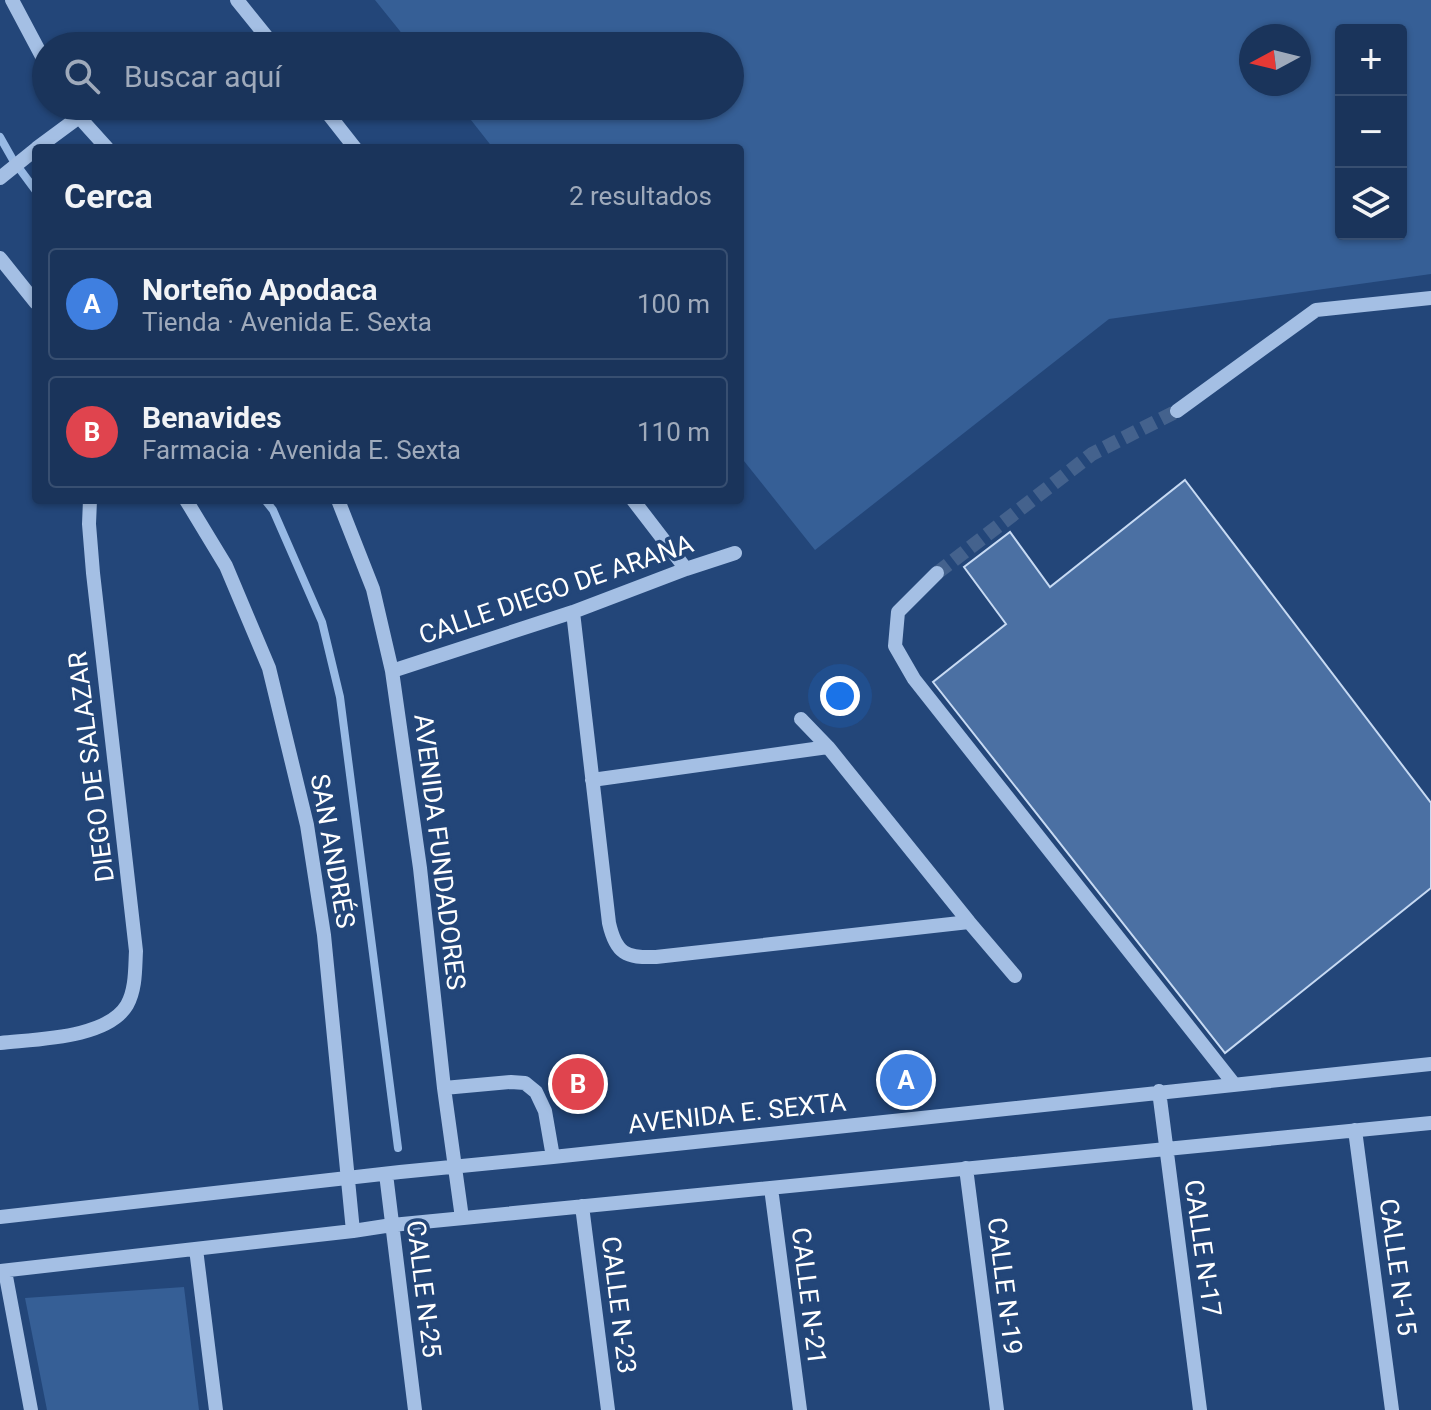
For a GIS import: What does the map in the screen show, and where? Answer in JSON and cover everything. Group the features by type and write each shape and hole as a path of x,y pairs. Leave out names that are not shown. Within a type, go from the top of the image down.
{"street":[{"path":"12,0 32,38"},
{"path":"237,0 263,32"},
{"path":"41,144 66,120"},
{"path":"84,120 104,144"},
{"path":"333,120 352,144"},
{"path":"0,178 32,152"},
{"path":"0,258 32,298"},
{"path":"1177,411 1316,310 1431,298"},
{"name":"DIEGO DE SALAZAR","path":"0,1043 86,1031 112,1020 127,1006 134,983 136,951 93,573 90,504"},
{"name":"SAN ANDRÉS","path":"188,504 226,566 269,668 307,825 324,935 353,1231"},
{"name":"AVENIDA FUNDADORES","path":"340,504 373,589 392,671 420,868 462,1218"},
{"path":"636,504 686,569"},
{"name":"CALLE DIEGO DE ARANA","path":"392,671 573,612 735,553"},
{"path":"937,573 898,612 895,646 914,679 1234,1084"},
{"path":"573,612 609,923 613,941 623,952 635,958 656,957 969,922"},
{"path":"801,719 828,747 1015,976"},
{"path":"592,780 828,747"},
{"name":"AVENIDA E. SEXTA","path":"0,1217 1431,1064"},
{"path":"444,1088 525,1083 536,1092 545,1111 553,1157"},
{"name":"CALLE N-17","path":"1159,1091 1200,1410"},
{"path":"31,1410 2,1271 392,1225 1431,1123"},
{"name":"CALLE N-15","path":"1355,1130 1392,1410"},
{"name":"CALLE N-19","path":"966,1168 997,1410"},
{"name":"CALLE N-25","path":"386,1174 415,1410"},
{"name":"CALLE N-21","path":"771,1188 800,1410"},
{"name":"CALLE N-23","path":"582,1206 608,1410"},
{"path":"196,1249 216,1410"}],"shaded area":[{"path":"375,0 1431,0 1431,274 1109,319 815,550 744,461 744,144 490,144 471,120 744,120 744,32 401,32"},
{"path":"184,1287 199,1410 47,1410 25,1298"}],"building":[{"path":"1185,480 1431,803 1431,888 1225,1053 933,682 1006,624 964,567 1010,532 1050,587"}],"waterway":[{"path":"0,137 32,186"},
{"path":"268,504 322,622 340,697 398,1148"}],"tunnel":[{"path":"937,573 1092,454 1177,411"}],"place":[{"name":"Norteño Apodaca","path":"906,1080"},
{"name":"Benavides","path":"578,1084"}]}
